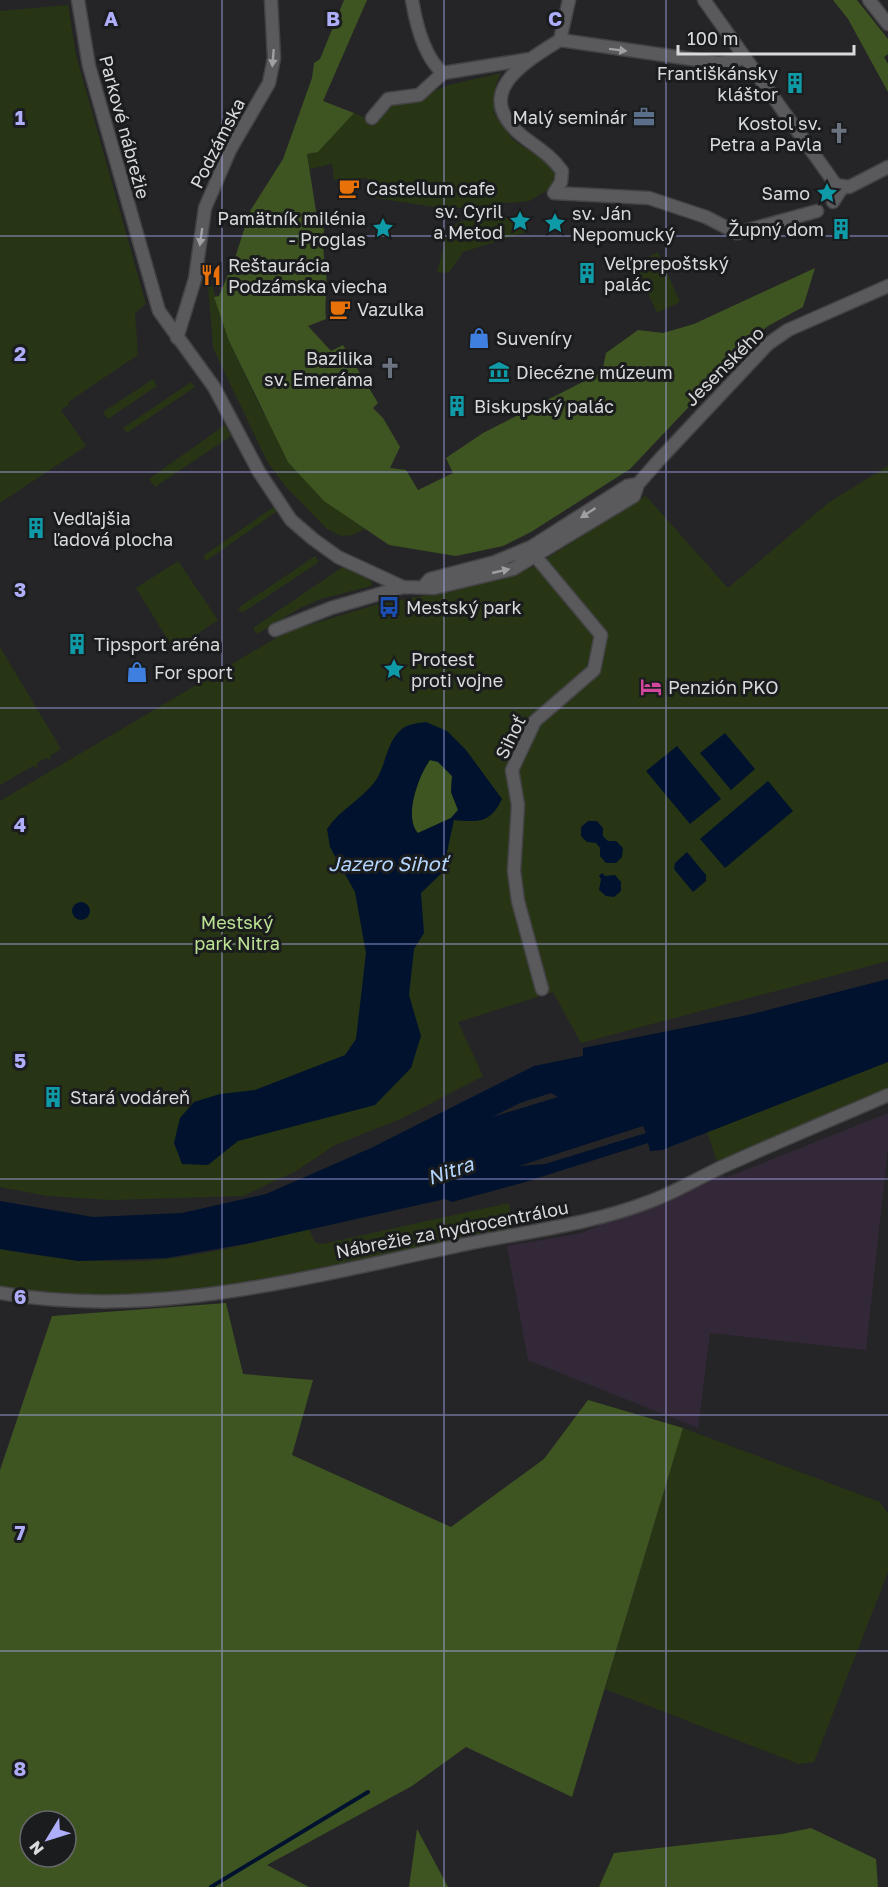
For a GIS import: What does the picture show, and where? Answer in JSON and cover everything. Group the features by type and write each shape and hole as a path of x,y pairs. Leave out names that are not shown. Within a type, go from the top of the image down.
{"street":[{"name":"Parkové nábrežie","path":"78,0 89,66 143,262 159,311 177,338"},
{"name":"Podzámska","path":"177,338 195,279 205,208 230,150 268,83 274,58 271,0"},
{"path":"412,0 426,48 437,68 443,73"},
{"path":"560,40 569,0"},
{"path":"704,0 831,181 842,188"},
{"path":"869,0 888,24"},
{"path":"746,58 719,63 560,40 530,58 510,76 500,100 502,110 519,134 553,159 562,171 561,182 554,193 649,198 706,217 737,233 817,211"},
{"path":"372,118 388,99 419,94 443,73 530,58"},
{"path":"832,202 842,188 856,185 888,167"},
{"name":"Jesenského","path":"275,630 331,608 403,587 434,588 513,568 627,486 638,484 768,344 788,330 888,286"},
{"path":"177,338 214,387 259,472 291,520 338,557 403,587"},
{"name":"Sihoť","path":"533,552 601,635 594,670 535,721 512,770 518,805 514,871 518,901 542,989"},
{"name":"Nábrežie za hydrocentrálou","path":"0,1293 46,1299 110,1303 181,1299 315,1275 597,1218 660,1198 720,1168 888,1095"}],"shaded area":[{"path":"888,1113 888,1148 866,1350 710,1333 698,1428 528,1360 507,1246 582,1233 722,1171 725,1178"}],"green space":[{"path":"344,0 367,0 323,101 354,113 318,152 307,154 318,224 324,229 327,283 326,319 308,326 331,351 343,345 378,403 373,408 383,418 400,447 390,468 406,470 418,490 453,473 446,458 483,433 602,372 606,353 638,330 663,333 694,324 815,268 803,307 768,326 756,336 630,469 531,532 503,546 456,556 389,545 324,501 288,462 229,341 214,297 219,296 235,258 250,211 283,159 312,78 314,63 320,59"},
{"path":"833,0 857,0 888,39 888,54 884,57 888,64 888,92 848,19"},
{"path":"68,5 76,55 146,304 135,313 138,355 68,402 71,411 68,405 61,410 86,446 0,503 0,11"},
{"path":"501,73 496,84 494,113 512,139 546,162 556,175 548,190 529,201 447,209 369,197 367,178 334,180 332,164 310,169 307,154 318,152 354,113 373,121 391,102 421,96 449,85"},
{"path":"502,215 530,231 463,252 449,273 437,272 445,241 454,226 470,219"},
{"path":"658,252 680,302 657,313 635,264"},
{"path":"212,285 229,341 262,411 325,501 365,529 353,535 341,536 327,529 285,486 267,461 213,348 208,286"},
{"path":"153,379 157,386 108,419 103,412"},
{"path":"191,382 195,387 127,433 123,428"},
{"path":"225,425 231,436 155,487 149,479"},
{"name":"Mestský park Nitra","path":"888,466 888,961 581,1043 553,992 458,1022 483,1076 403,1118 335,1145 296,1171 243,1196 111,1200 48,1196 0,1187 0,801 286,632 378,604 449,591 533,567 646,496 728,588 828,503"},
{"path":"275,506 279,510 206,561 203,556"},
{"path":"315,556 319,562 242,613 238,608"},
{"path":"178,561 218,620 174,650 136,588"},
{"path":"344,566 372,582 371,586 321,599 300,608 257,634 253,628"},
{"path":"0,647 61,749 51,755 50,760 46,758 37,763 37,768 33,766 0,785"},
{"path":"430,760 438,761 452,776 451,792 458,810 451,818 418,833 414,826 412,807 417,785"},
{"path":"888,1062 888,1090 718,1164 707,1132"},
{"path":"509,1203 512,1228 240,1284 161,1296 91,1297 0,1287 0,1249 88,1260 142,1261 184,1257 226,1249 309,1229 315,1242 322,1244"},
{"path":"226,1303 243,1374 313,1380 292,1455 451,1527 544,1459 588,1400 683,1428 572,1797 466,1747 412,1786 267,1865 309,1887 0,1887 0,1470 52,1316"},
{"path":"683,1428 880,1502 888,1514 888,1572 814,1762 799,1764 605,1689"},
{"path":"811,1828 876,1859 878,1887 599,1887 614,1853 782,1834"},
{"path":"417,1829 448,1887 409,1887"}],"water":[{"name":"Jazero Sihoť","path":"426,722 447,731 466,750 502,799 493,813 482,820 454,820 447,852 447,868 421,893 424,933 414,949 409,995 421,1036 411,1068 375,1105 238,1141 208,1165 182,1164 174,1143 180,1118 194,1102 220,1094 255,1090 345,1055 356,1039 366,953 355,892 330,847 327,829 338,816 371,787 397,733 405,727","holes":["430,760 438,762 452,776 451,792 458,810 451,818 418,833 412,817 417,785"]},
{"path":"725,733 755,769 731,790 700,753"},
{"path":"677,746 721,799 690,824 646,771"},
{"path":"768,781 793,811 725,868 700,839"},
{"path":"588,821 597,821 603,828 603,836 608,841 616,841 623,848 622,857 616,863 606,863 600,856 600,848 596,843 587,842 581,836 581,827"},
{"path":"687,852 706,875 706,881 693,892 674,869 675,863"},
{"path":"602,873 605,876 615,875 621,882 621,891 614,897 606,896 599,890 601,879 599,876"},
{"path":"77,902 85,902 90,907 88,918 77,920 72,915 72,907"},
{"name":"Nitra","path":"888,979 888,1062 662,1150 650,1151 648,1143 522,1183 452,1202 445,1199 250,1243 167,1258 78,1261 0,1249 0,1201 93,1217 182,1213 266,1194 371,1148 534,1066 583,1056 583,1048 748,1015"}],"pier":[{"path":"551,1093 558,1097 492,1117 520,1103"},
{"path":"643,1126 646,1133 545,1164 519,1166"}],"waterway":[{"path":"211,1887 368,1792"}],"place":[{"name":"Františkánsky kláštor","path":"795,83"},
{"name":"Malý seminár","path":"644,117"},
{"name":"Kostol sv. Petra a Pavla","path":"839,133"},
{"name":"Castellum cafe","path":"349,188"},
{"name":"Samo","path":"827,193"},
{"name":"sv. Cyril a Metod","path":"520,221"},
{"name":"sv. Ján Nepomucký","path":"555,223"},
{"name":"Pamätník milénia - Proglas","path":"383,228"},
{"name":"Župný dom","path":"841,229"},
{"name":"Veľprepoštský palác","path":"587,273"},
{"name":"Reštaurácia Podzámska viecha","path":"211,275"},
{"name":"Vazulka","path":"340,309"},
{"name":"Suveníry","path":"479,338"},
{"name":"Bazilika sv. Emeráma","path":"390,368"},
{"name":"Diecézne múzeum","path":"499,372"},
{"name":"Biskupský palác","path":"457,406"},
{"name":"Vedľajšia ľadová plocha","path":"36,528"},
{"name":"Mestský park","path":"389,607"},
{"name":"Tipsport aréna","path":"77,644"},
{"name":"Protest proti vojne","path":"394,669"},
{"name":"For sport","path":"137,672"},
{"name":"Penzión PKO","path":"651,687"},
{"name":"Stará vodáreň","path":"53,1097"}]}
